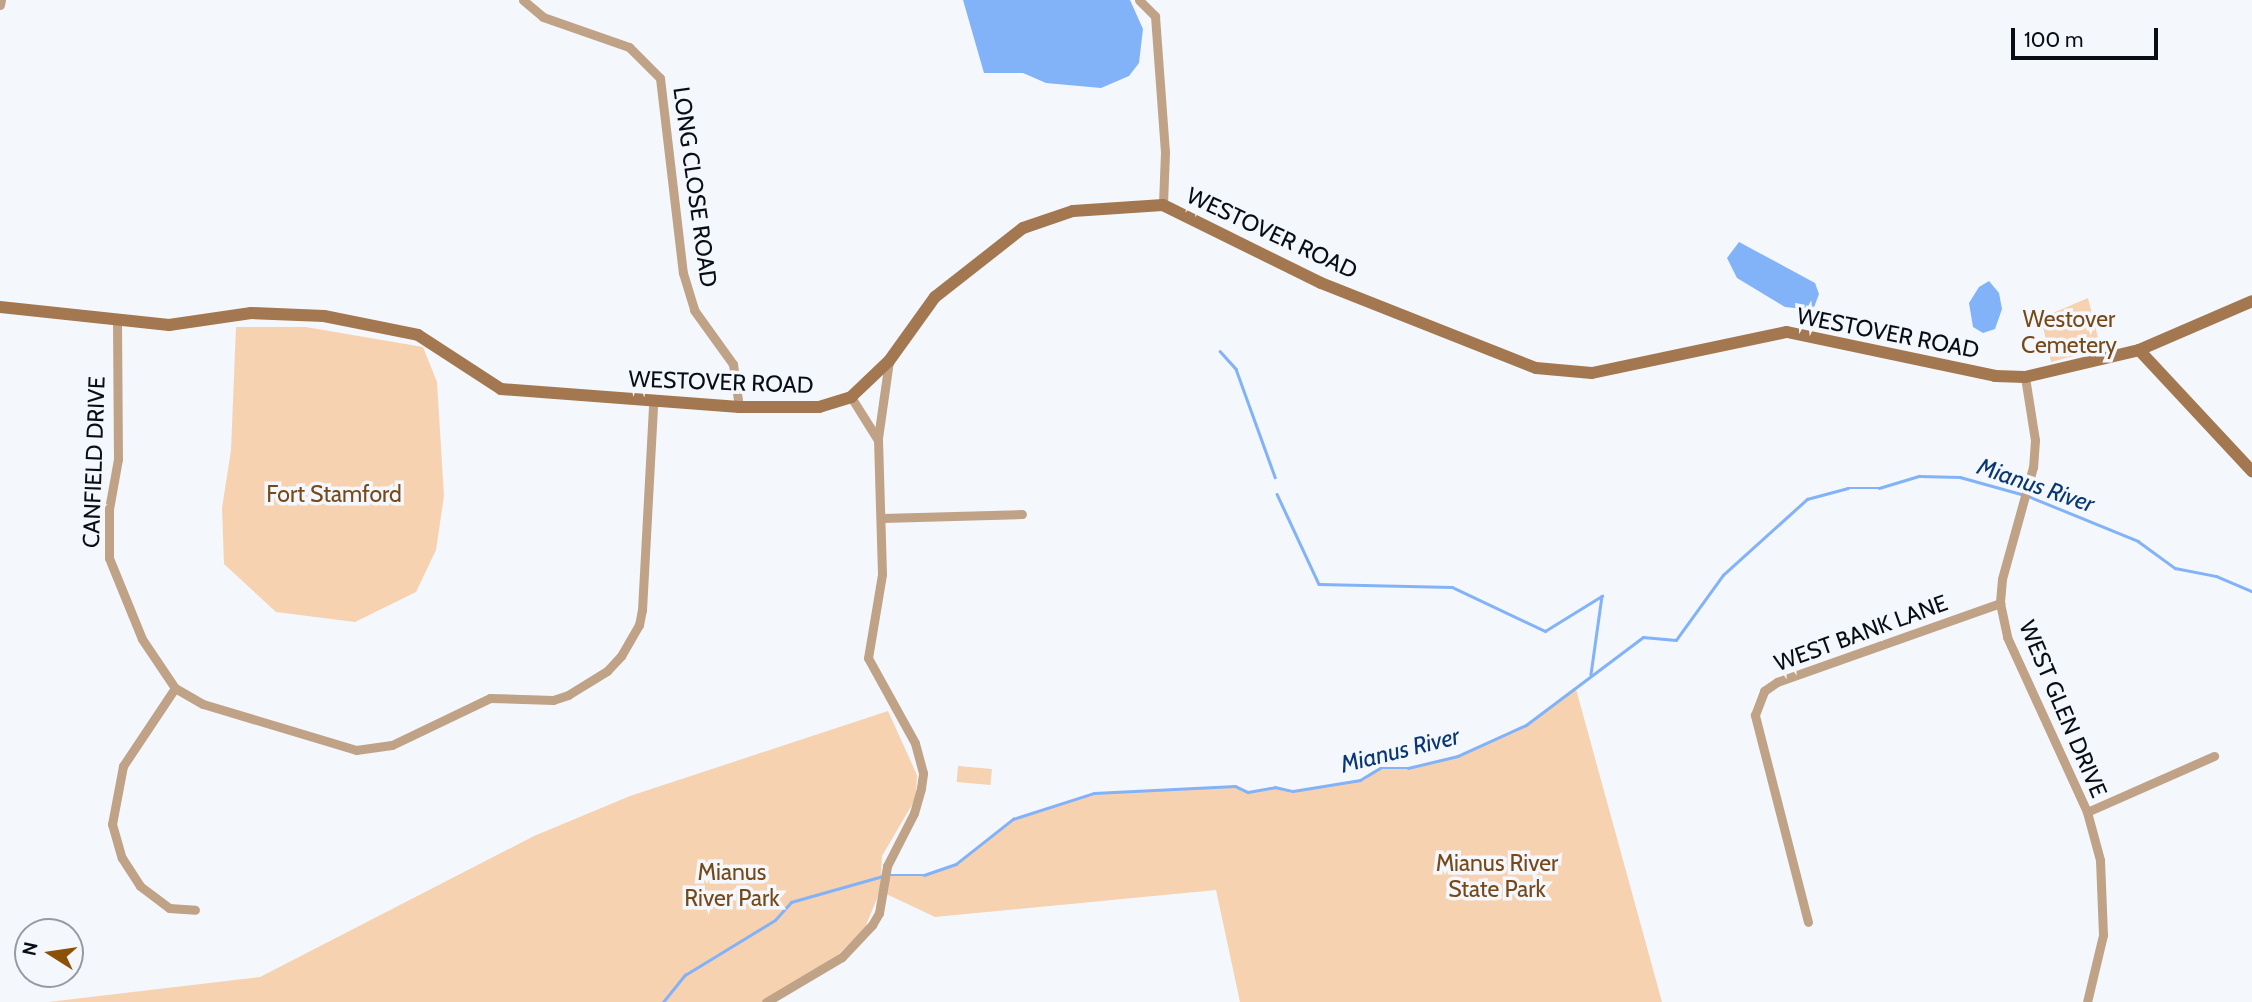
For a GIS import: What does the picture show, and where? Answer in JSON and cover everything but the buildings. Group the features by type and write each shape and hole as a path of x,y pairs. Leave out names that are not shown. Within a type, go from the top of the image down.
{"street":[{"name":"LONG CLOSE ROAD","path":"523,0 543,17 629,47 660,78 686,284 694,310 733,364 739,408"},
{"path":"1139,0 1155,16 1165,152 1163,205"},
{"name":"WESTOVER ROAD","path":"0,307 169,325 282,313 385,325 418,335 501,389 653,404 739,408 819,407 851,397 889,361 935,297 1023,228 1073,211 1163,205 1321,283 1536,368 1592,373 1787,332 1995,376 2025,377 2139,350 2252,302"},
{"name":"CANFIELD DRIVE","path":"117,320 118,458 109,509 109,558 142,639 175,688"},
{"path":"2139,350 2252,471"},
{"path":"766,1002 816,975 853,947 879,913 887,866 914,813 923,773 915,743 868,658 882,574 882,518 876,482 878,440 889,361"},
{"name":"WEST GLEN DRIVE","path":"2025,377 2035,440 2031,483 2002,579 2000,603 2007,637 2087,811 2104,892 2104,935 2087,1002"},
{"path":"851,397 878,440"},
{"path":"195,910 169,908 140,886 121,858 112,824 123,766 175,688 234,716 356,750 392,745 490,698 553,700 586,686 607,671 639,625 653,404"},
{"path":"882,518 1022,514"},
{"name":"WEST BANK LANE","path":"1808,922 1755,715 1764,691 1777,682 2000,603"},
{"path":"2087,811 2214,756"}],"green space":[{"name":"Westover Cemetery","path":"2088,298 2101,349 2051,362 2041,318"},
{"name":"Fort Stamford","path":"236,327 306,327 423,347 437,382 444,496 436,550 416,592 355,622 276,612 224,564 222,508 231,450"},
{"path":"1576,689 1662,1002 1240,1002 1216,890 935,917 880,891 865,928 837,956 762,1002 48,1002 260,977 534,836 630,796 888,711 917,775 916,798 882,856 881,876 924,875 956,864 1013,819 1094,793 1235,786 1248,792 1275,787 1293,791 1360,780 1380,768 1408,768 1458,756 1526,725"},
{"path":"958,766 992,769 990,785 957,782"}],"water":[{"path":"963,0 1130,0 1143,29 1139,63 1129,76 1101,88 1046,83 1023,73 984,73"},
{"path":"1739,242 1815,283 1819,294 1813,310 1785,307 1737,278 1727,258"},
{"path":"1989,281 1999,293 2002,309 1995,329 1983,333 1973,327 1969,303 1979,287"}],"waterway":[{"path":"1220,351 1236,369 1275,477"},
{"name":"Mianus River","path":"889,875 924,875 956,864 1013,819 1094,793 1235,786 1248,792 1275,787 1293,791 1360,780 1380,768 1408,768 1458,756 1526,725 1643,637 1676,640 1723,575 1807,499 1848,488 1879,488 1919,476 1960,477 2021,494"},
{"path":"1277,494 1319,584 1452,587 1545,631 1602,596 1591,674"},
{"name":"Mianus River","path":"2028,496 2138,541 2175,568 2216,576 2252,591"},
{"name":"Mianus River","path":"663,1002 685,975 775,920 791,902 883,876"}],"park label":[{"name":"Mianus River State Park","path":"1497,876"},
{"name":"Mianus River Park","path":"732,885"}]}
